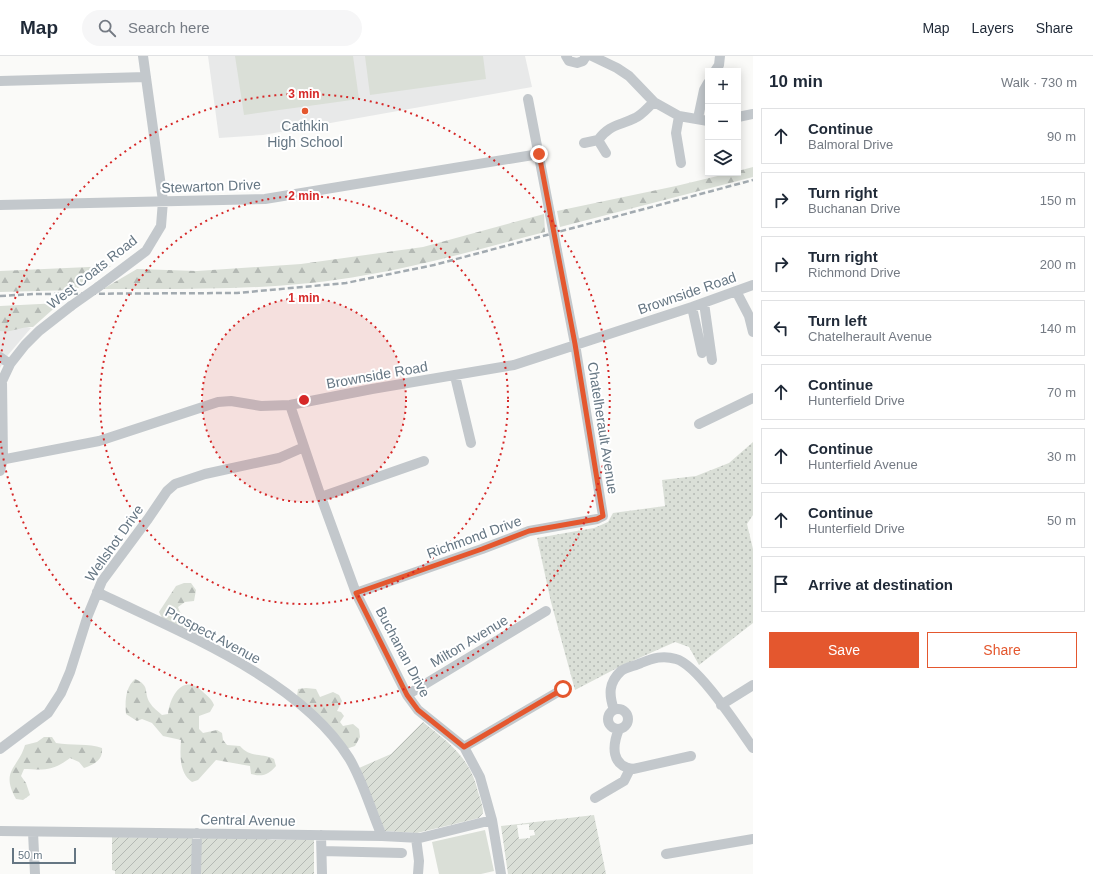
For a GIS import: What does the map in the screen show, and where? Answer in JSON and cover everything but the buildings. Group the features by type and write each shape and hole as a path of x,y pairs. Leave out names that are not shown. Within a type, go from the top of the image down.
{"street":[{"name":"West Coats Road","path":"0,471 2,381 10,364 25,345 39,331 146,250 160,226 163,201 143,56"},
{"path":"566,56 569,61 577,63 583,61 586,56"},
{"path":"592,56 617,68 629,76 654,102 680,116 705,120"},
{"path":"717,68 719,65 720,56"},
{"path":"0,81 146,77"},
{"path":"698,118 705,88"},
{"name":"Chatelherault Avenue","path":"528,99 575,344 603,516"},
{"path":"584,143 598,140 604,132 614,125 636,118 654,102"},
{"path":"741,116 753,114"},
{"path":"680,116 676,133 681,163"},
{"path":"598,140 606,153"},
{"name":"Stewarton Drive","path":"0,205 265,199 539,154"},
{"name":"Brownside Road","path":"1,460 99,441 218,402 231,401 261,406 290,405 372,389 514,365 704,303 753,285"},
{"path":"736,291 749,316 753,332"},
{"path":"704,303 712,360"},
{"path":"692,307 702,353"},
{"path":"0,357 10,364"},
{"path":"455,376 472,444"},
{"path":"700,424 753,398"},
{"name":"Buchanan Drive","path":"290,405 321,497 356,593 407,695 418,710 464,747 480,777 492,820 501,874"},
{"name":"Wellshot Drive","path":"0,749 48,713 61,693 70,672 102,581 148,519 167,490 175,484 205,474 279,458 304,447"},
{"path":"321,497 424,461"},
{"name":"Richmond Drive","path":"356,593 476,552 529,531 597,519 603,516"},
{"name":"Prospect Avenue","path":"97,592 244,665 287,694 329,731 349,759 382,836"},
{"name":"Milton Avenue","path":"407,695 546,611"},
{"path":"614,710 609,694 612,684 622,671 652,658 662,657 677,659 689,666 721,704 753,748"},
{"path":"721,704 753,685"},
{"path":"464,747 563,689"},
{"path":"614,710 622,710 628,717 625,726 619,729 613,728 609,723 609,716 614,710"},
{"path":"619,729 614,747 617,760 621,766 630,769 691,756"},
{"path":"595,798 624,781 630,769"},
{"name":"Central Avenue","path":"0,831 382,836 416,838 492,820"},
{"path":"34,832 35,874"},
{"path":"196,874 197,833"},
{"path":"321,835 322,874"},
{"path":"416,838 419,861 418,874"},
{"path":"666,854 753,839"},
{"path":"322,850 402,853"}],"shaded area":[{"name":"Cathkin High School","path":"208,56 525,56 532,87 263,135 219,138"},
{"path":"0,321 31,328 8,355 0,368"}],"green space":[{"path":"235,56 353,56 359,99 244,115"},
{"path":"365,56 483,56 486,79 370,95"},
{"path":"753,167 753,177 560,227 557,211 718,176 741,176 741,170"},
{"path":"544,214 545,232 433,261 366,275 301,284 235,288 103,289 137,269 197,271 301,264 423,247"},
{"path":"111,266 75,290 0,292 0,271"},
{"path":"60,303 33,327 0,331 0,306"},
{"path":"753,442 753,515 747,524 753,549 753,623 699,665 689,647 675,642 619,667 575,690 551,602 537,538 594,528 608,522 613,513 665,506 662,480 696,476 729,463"},
{"path":"184,583 191,583 196,590 194,601 185,602 178,607 190,622 205,634 204,636 198,637 162,618 159,612 176,586"},
{"path":"135,679 143,684 150,703 162,715 168,714 171,700 179,689 189,684 195,686 209,697 214,705 210,712 199,716 199,729 203,733 217,730 222,733 223,740 227,745 240,746 252,754 270,757 274,759 276,766 268,773 259,775 251,774 250,766 216,760 198,780 192,782 185,774 181,763 181,740 163,736 152,723 142,719 137,721 126,714 127,691"},
{"path":"298,689 316,689 320,697 333,692 339,695 342,701 337,711 341,712 344,716 340,722 343,726 353,724 359,729 360,737 355,746 346,749 297,696"},
{"path":"423,722 450,744 470,769 483,813 479,818 417,833 385,831 359,768 391,754"},
{"path":"44,737 52,737 56,743 97,746 102,748 100,759 92,765 84,768 79,762 70,758 59,765 48,769 24,769 21,776 26,783 30,795 23,800 16,799 10,782 12,770 25,745 37,742"},
{"path":"594,815 606,874 508,874 501,826","holes":["529,824 529,830 534,830 535,835 530,836 530,838 519,839 517,825"]},
{"path":"485,830 494,871 481,874 439,874 432,842"},
{"path":"112,837 193,838 192,874 115,874 115,871 112,870"},
{"path":"200,838 272,840 314,839 314,874 200,874"}],"railway":[{"path":"0,296 34,294 237,293 346,283 434,265 753,180"}],"place":[{"name":"Cathkin High School","path":"305,111"}],"route":[{"path":"539,154 575,344 603,516 597,519 529,531 356,593 407,695 418,710 464,747 563,689"}]}
